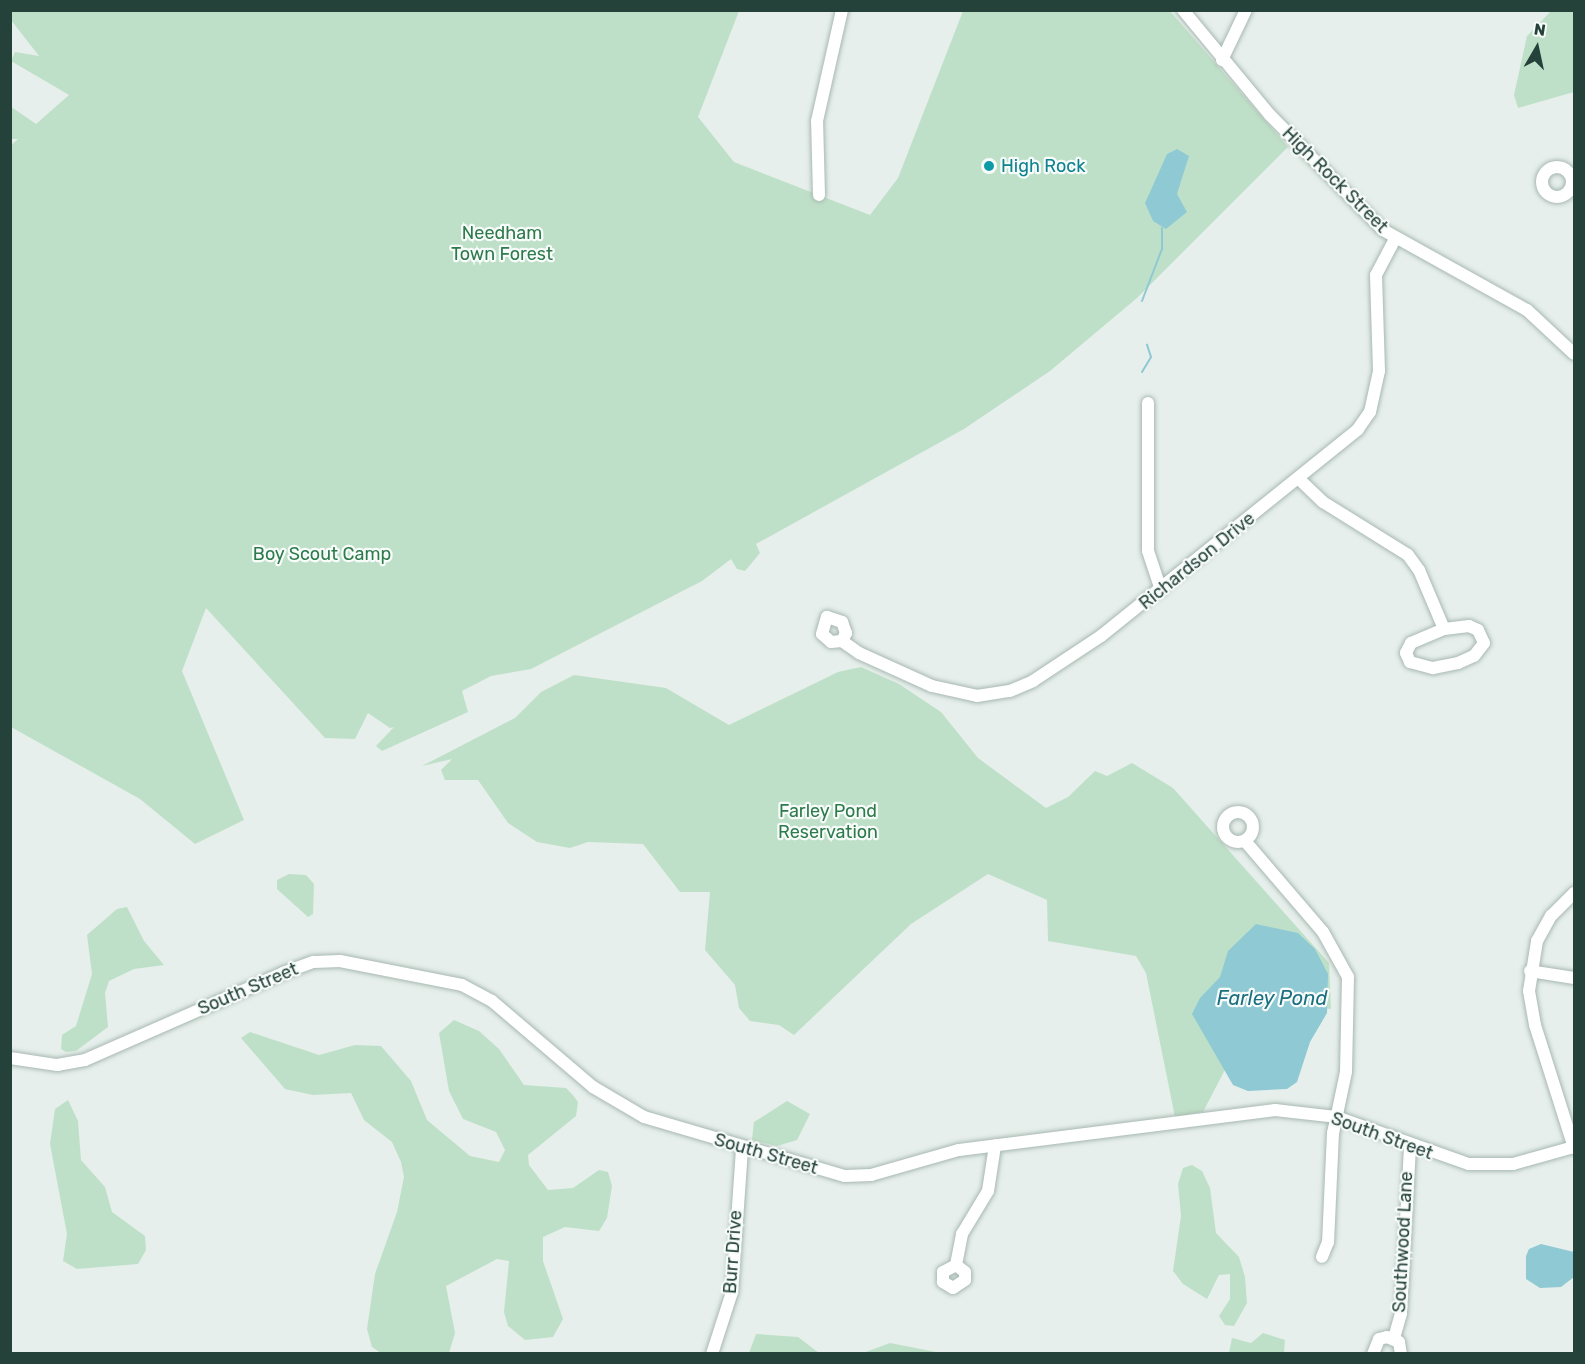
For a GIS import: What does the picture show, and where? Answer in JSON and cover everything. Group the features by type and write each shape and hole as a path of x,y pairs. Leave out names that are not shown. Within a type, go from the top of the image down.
{"street":[{"path":"819,195 817,122 842,10"},
{"name":"High Rock Street","path":"1184,10 1222,60 1309,157 1395,239 1527,310 1575,354"},
{"path":"1222,60 1246,10"},
{"name":"Richardson Drive","path":"842,641 932,686 988,696 1010,691 1063,664 1161,590 1340,448 1370,412 1379,371 1373,294 1376,275 1395,239"},
{"path":"1148,404 1148,551 1161,590"},
{"path":"1299,479 1323,502 1408,555 1433,597 1444,629"},
{"path":"1469,626 1478,630 1484,643 1467,661 1441,668 1410,662 1406,653 1411,643 1444,629 1469,626"},
{"path":"1245,841 1323,932 1348,977 1346,1072 1336,1117 1328,1242 1322,1257"},
{"path":"1574,1148 1535,1025 1530,971 1546,923 1575,893"},
{"name":"South Street","path":"10,1058 57,1065 85,1060 283,973 314,962 340,961 462,985 492,1001 614,1101 644,1117 742,1148 860,1177 959,1150 1255,1111 1336,1117 1448,1160 1489,1166 1526,1162 1574,1148"},
{"path":"1530,971 1575,978"},
{"path":"956,1265 962,1234 992,1181 995,1146"},
{"name":"Southwood Lane","path":"1401,1353 1394,1338 1401,1313 1410,1146"},
{"name":"Burr Drive","path":"712,1353 732,1292 742,1148"},
{"name":"Southwood Lane","path":"1373,1353 1379,1339 1394,1338"}],"green space":[{"name":"Needham Town Forest","path":"1169,10 1288,147 1137,298 1050,371 964,429 756,544 760,553 745,571 737,569 731,559 702,581 531,669 491,676 462,691 468,712 382,751 376,746 394,727 390,728 368,713 355,739 325,738 206,608 182,671 244,820 195,844 140,799 11,727 10,146 18,139 11,139 10,106 36,124 69,95 11,61 15,52 39,56 11,20 11,11 739,11 698,117 734,162 870,215 898,178 963,11"},
{"path":"1552,10 1574,11 1574,92 1518,108 1514,95 1527,36"},
{"name":"Farley Pond Reservation","path":"861,667 899,684 941,712 978,758 1046,808 1068,797 1095,771 1107,776 1132,763 1173,788 1329,963 1331,1009 1317,1008 1229,1062 1203,1112 1175,1117 1146,973 1136,956 1048,941 1047,900 988,874 911,924 794,1035 779,1025 750,1021 739,1008 735,985 705,950 710,892 680,892 643,844 588,842 570,848 537,842 508,823 478,780 445,780 441,770 452,759 422,766 515,718 541,692 574,675 666,688 729,725 838,672"},
{"path":"289,874 306,875 314,884 313,914 308,917 277,889 277,880"},
{"path":"127,907 144,941 164,965 134,969 109,981 105,993 108,1027 76,1051 66,1052 61,1049 62,1035 76,1026 92,974 87,935 117,909"},
{"path":"454,1020 479,1031 499,1049 524,1085 566,1088 572,1094 578,1102 576,1116 528,1155 529,1165 548,1190 573,1188 599,1170 608,1172 612,1186 607,1218 599,1231 565,1227 543,1237 543,1261 563,1319 553,1337 525,1340 508,1326 504,1312 509,1261 497,1259 446,1286 455,1333 449,1353 381,1353 372,1347 367,1329 375,1274 397,1212 404,1177 401,1162 392,1142 364,1120 351,1093 313,1095 285,1089 241,1038 250,1032 319,1055 355,1045 381,1046 411,1081 427,1120 470,1156 499,1162 505,1150 496,1132 463,1119 449,1091 439,1033"},
{"path":"68,1100 78,1121 81,1160 105,1187 112,1212 145,1236 146,1250 138,1264 77,1269 63,1261 67,1234 50,1144 55,1109"},
{"path":"787,1101 810,1114 797,1140 777,1146 752,1140 754,1122"},
{"path":"1192,1165 1202,1171 1210,1188 1216,1233 1239,1257 1245,1277 1247,1303 1234,1326 1225,1325 1219,1316 1230,1299 1230,1274 1219,1275 1207,1299 1183,1284 1173,1271 1181,1216 1178,1184 1183,1168"},
{"path":"1263,1333 1285,1340 1284,1353 1229,1353 1232,1338 1251,1343"},
{"path":"756,1334 798,1337 819,1353 749,1353"},
{"path":"890,1343 931,1351 941,1353 863,1353"}],"water":[{"path":"1177,149 1189,156 1177,194 1187,212 1166,229 1153,221 1145,203 1167,154"},
{"name":"Farley Pond","path":"1256,924 1298,933 1315,949 1328,974 1327,1013 1310,1042 1297,1082 1287,1089 1248,1091 1233,1085 1192,1014 1200,998 1220,977 1228,951"},
{"path":"1541,1244 1574,1252 1574,1277 1561,1287 1540,1288 1526,1279 1526,1256 1529,1249"}],"waterway":[{"path":"1142,301 1162,249 1162,228"},
{"path":"1142,372 1151,357 1147,345"}],"place":[{"name":"High Rock","path":"989,166"}],"park label":[{"name":"Boy Scout Camp","path":"322,554"}]}
